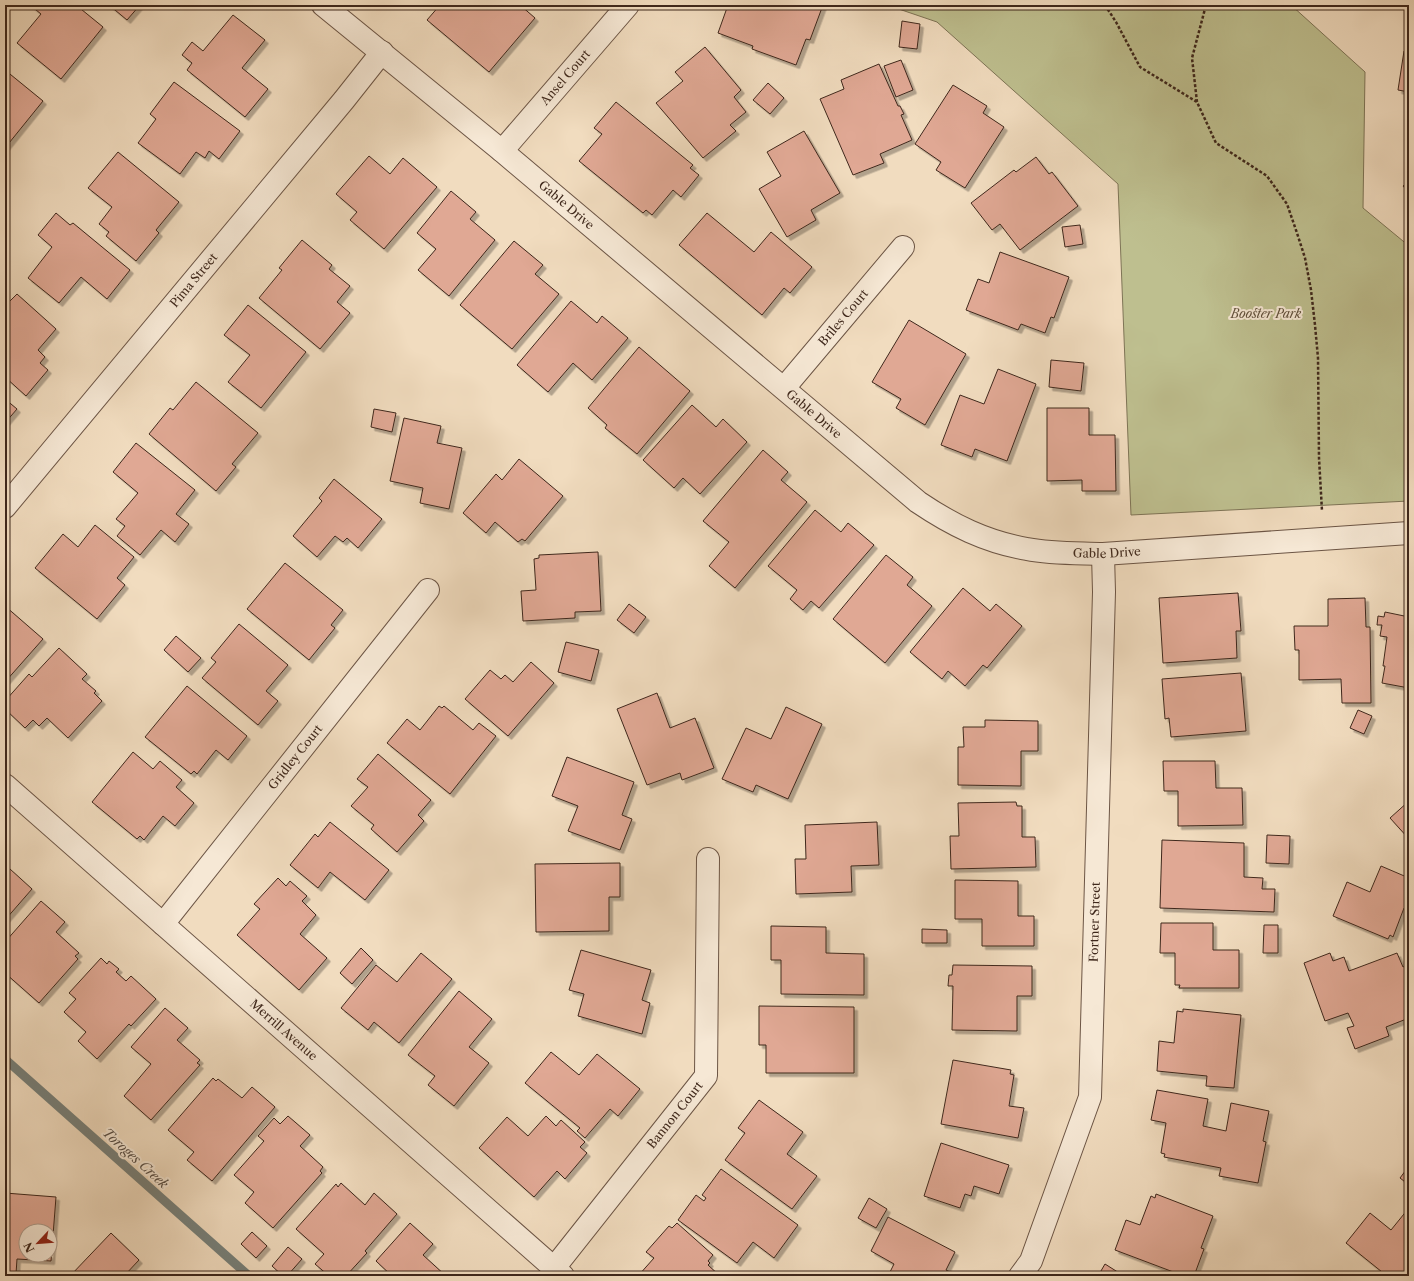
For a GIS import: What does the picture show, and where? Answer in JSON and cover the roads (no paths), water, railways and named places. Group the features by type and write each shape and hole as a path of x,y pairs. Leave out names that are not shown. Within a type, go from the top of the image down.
{"street":[{"name":"Gable Drive","path":"323,5 502,151 918,502 949,523 966,531 999,542 1026,549 1056,553 1103,554 1325,540 1409,533"},
{"name":"Ansel Court","path":"502,151 628,5"},
{"name":"Pima Street","path":"5,507 344,100 382,52"},
{"name":"Briles Court","path":"784,388 903,247"},
{"name":"Fortner Street","path":"1020,1276 1032,1261 1090,1097 1104,592 1103,554"},
{"name":"Gridley Court","path":"163,924 428,590"},
{"name":"Merrill Avenue","path":"5,785 558,1272"},
{"name":"Bannon Court","path":"558,1272 706,1076 708,859"}],"waterway":[{"name":"Toroges Creek","path":"5,1059 249,1276"}],"park label":[{"name":"Booster Park","path":"1266,314"}]}
